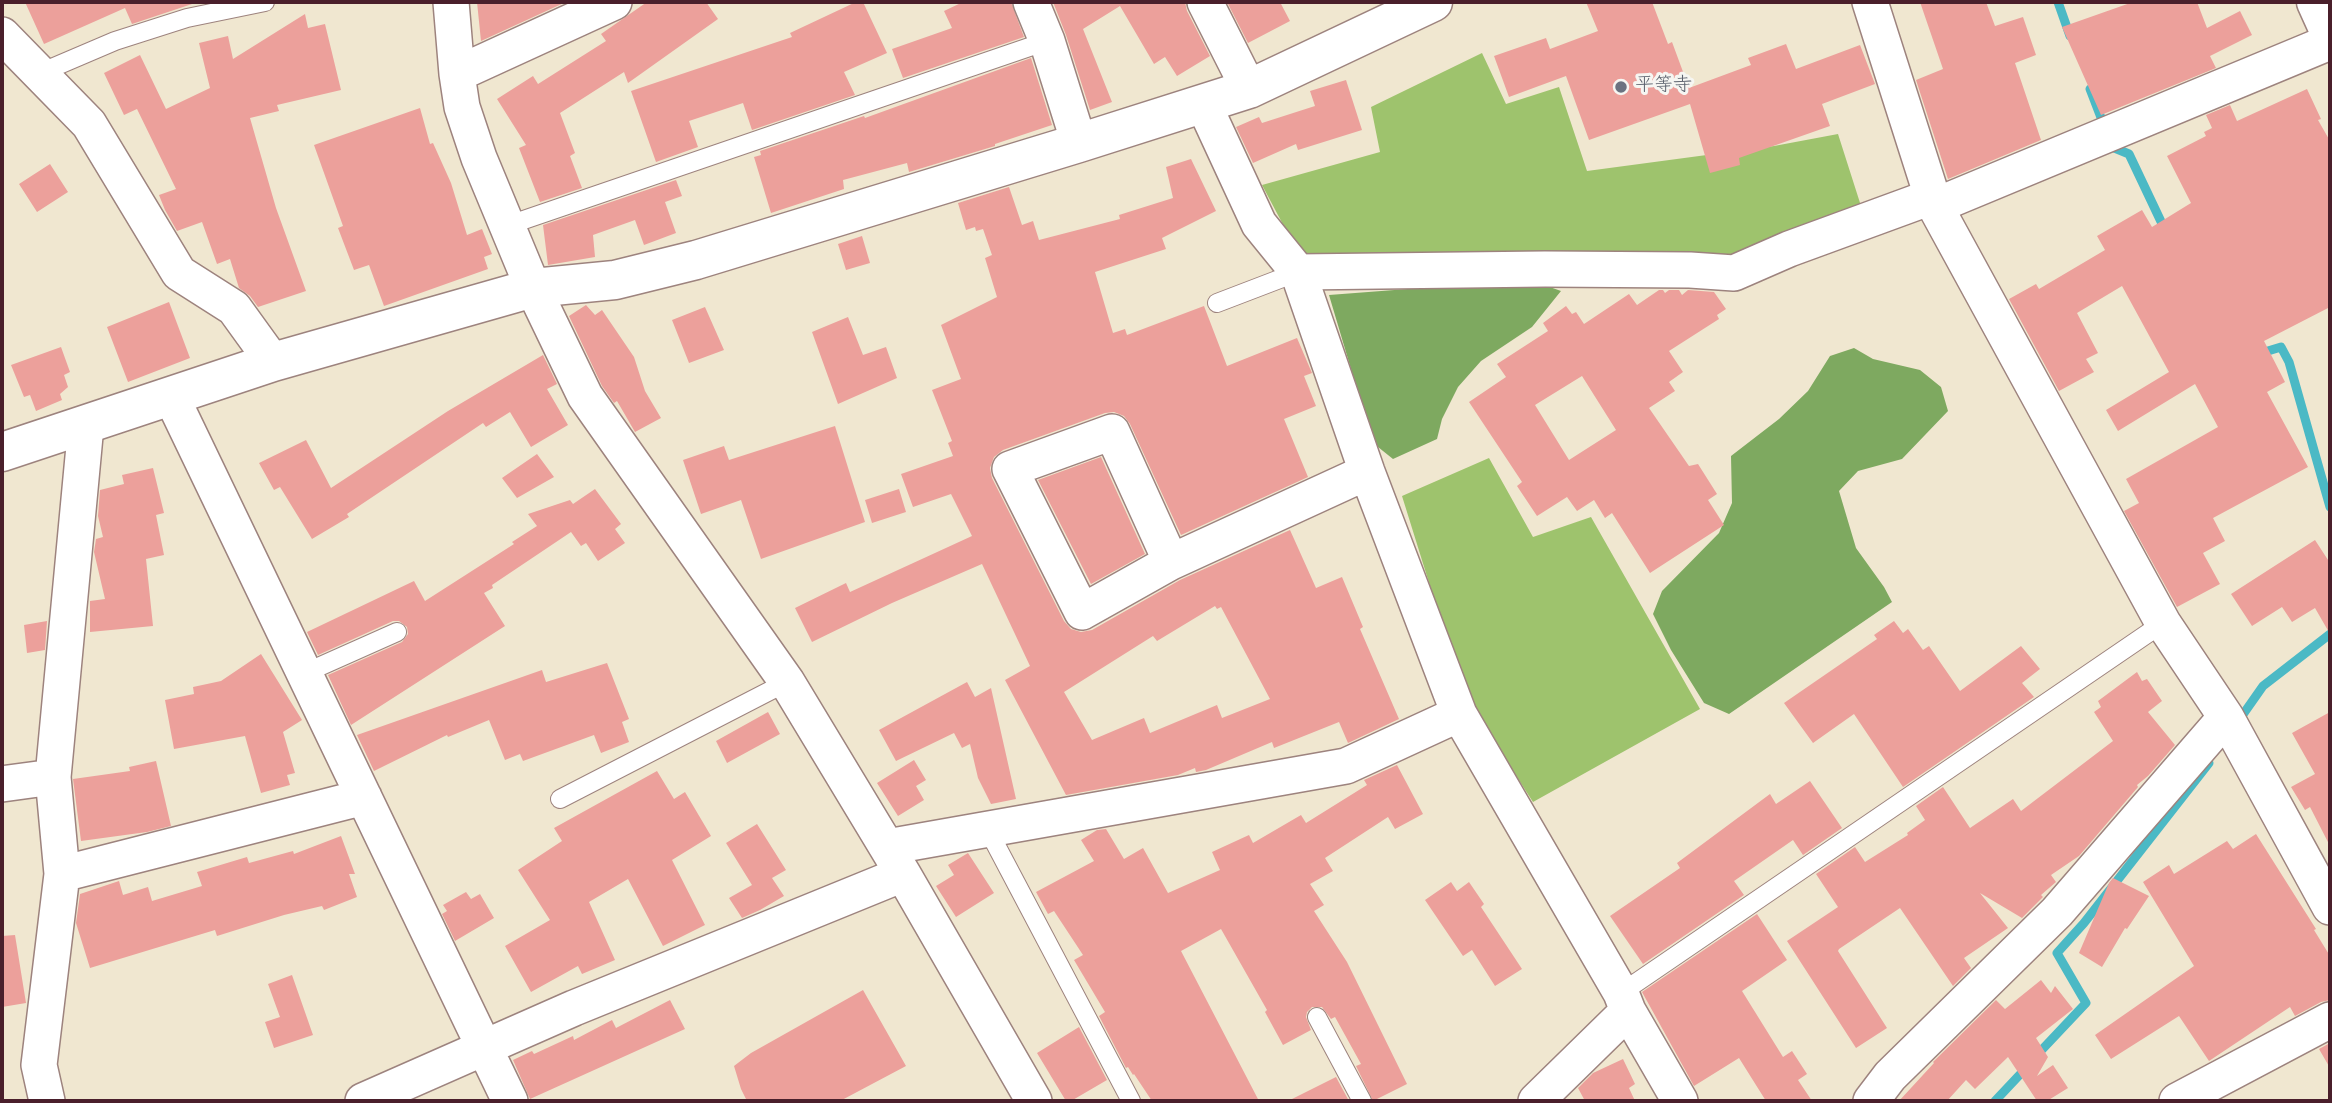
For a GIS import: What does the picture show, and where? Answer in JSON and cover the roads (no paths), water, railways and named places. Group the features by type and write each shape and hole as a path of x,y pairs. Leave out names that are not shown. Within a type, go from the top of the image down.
{"street":[{"path":"451,2 462,107 506,226 585,396 787,682 895,861 1034,1101"},
{"path":"457,74 614,2"},
{"path":"1031,2 1047,41 1079,144"},
{"path":"1205,2 1249,89"},
{"path":"2,453 273,362 533,288 615,280 696,260 1079,144 1249,89 1433,2"},
{"path":"1870,2 1933,201 2163,623 2226,717 2330,907"},
{"path":"2316,2 2330,33"},
{"path":"2,35 89,124 179,273 234,308 273,362"},
{"path":"1298,272 1558,269 1734,273 1789,249 1933,201 2330,43"},
{"path":"1203,103 1259,224 1298,272 1367,472 1460,714 1680,1101"},
{"path":"171,397 510,1101"},
{"path":"47,1101 39,1065 62,874 53,777 86,425"},
{"path":"1171,562 1112,432 1010,468 1082,612 1171,562 1367,472"},
{"path":"363,1101 599,998 895,861 988,830 1346,766 1460,714"},
{"path":"1871,1101 1890,1076 2057,912 2226,717"},
{"path":"2,784 53,777"},
{"path":"62,874 364,797"},
{"path":"1536,1101 1624,1002"},
{"path":"2177,1101 2330,1020"}],"lane":[{"path":"40,73 115,41 187,18 265,2"},
{"path":"506,226 1047,41"},
{"path":"1217,303 1298,272"},
{"path":"1624,1002 1852,833 2163,623"},
{"path":"304,673 397,632"},
{"path":"560,799 787,682"},
{"path":"988,830 1131,1101"},
{"path":"1317,1017 1362,1101"}],"waterway":[{"path":"2058,2 2070,36"},
{"path":"2090,89 2105,128"},
{"path":"2110,141 2112,147 2129,154 2165,230"},
{"path":"2258,354 2281,347 2289,362 2330,507"},
{"path":"2237,723 2263,686 2330,634"},
{"path":"2036,1056 2086,1003 2057,953 2084,923 2209,763"},
{"path":"1995,1101 2027,1067"}],"place":[{"name":"平等寺","path":"1621,87"}]}
